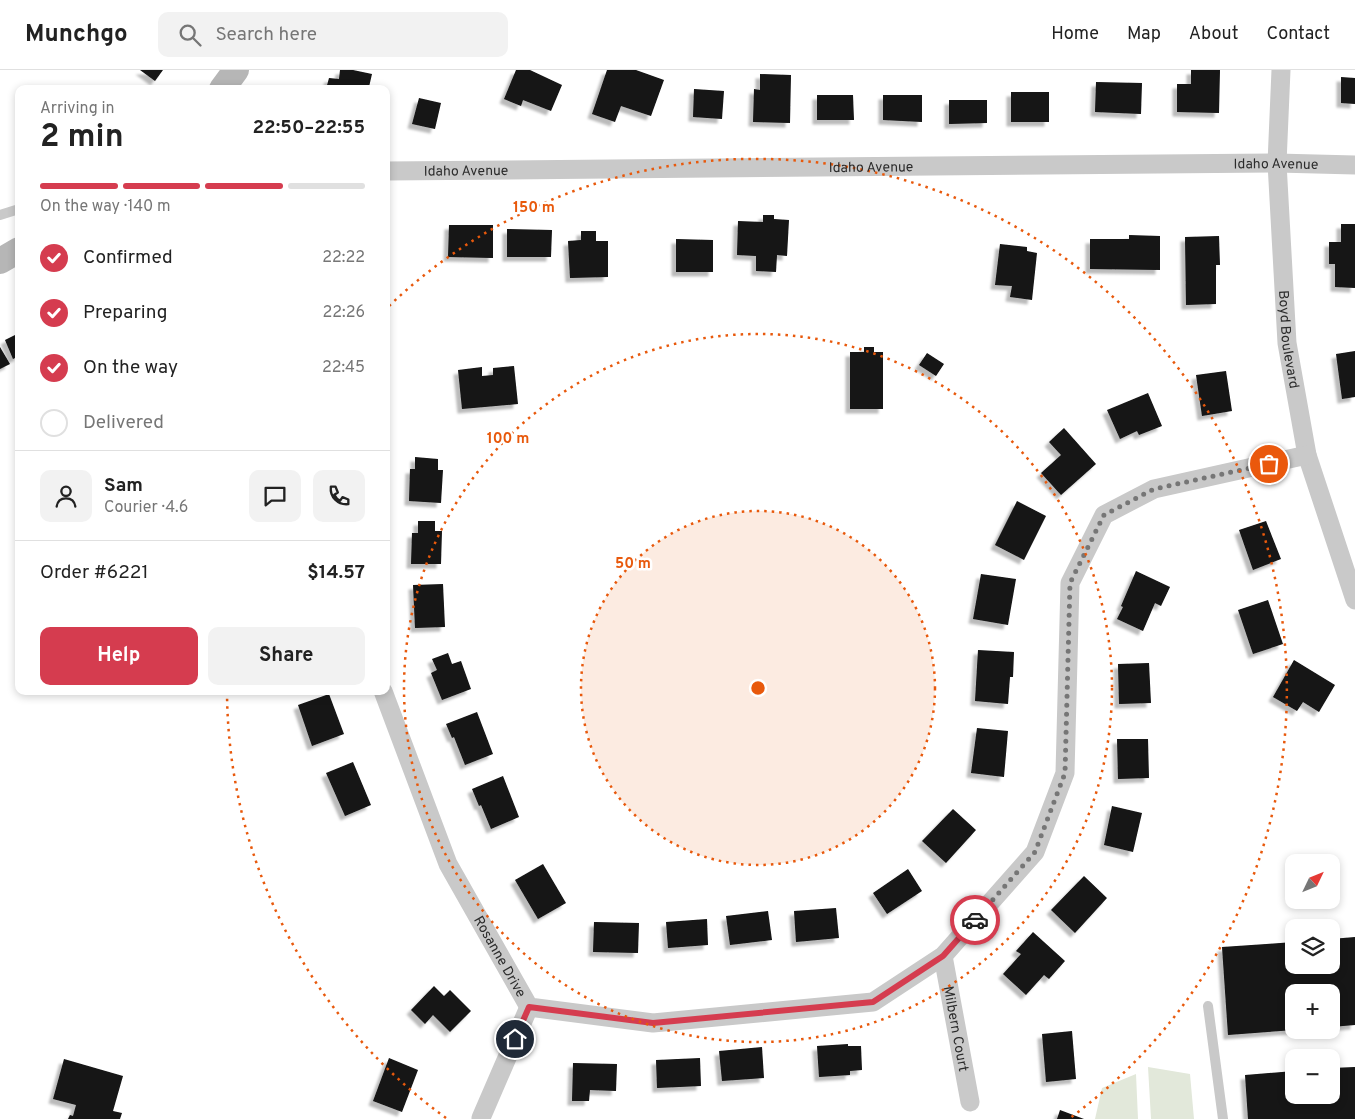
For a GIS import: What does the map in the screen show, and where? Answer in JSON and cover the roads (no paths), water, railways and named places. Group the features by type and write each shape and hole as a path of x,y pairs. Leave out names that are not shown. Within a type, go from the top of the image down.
{"street":[{"path":"225,85 236,70"},
{"name":"Boyd Boulevard","path":"1281,70 1277,163 1286,344 1307,456 1355,600"},
{"name":"Idaho Avenue","path":"390,171 1277,163 1355,165"},
{"path":"0,261 15,252"},
{"name":"Rosanne Drive","path":"385,695 448,864 529,1007 653,1023 873,1002 943,956 1035,852 1065,773 1070,583 1104,515 1154,489 1307,456"},
{"name":"Milbern Court","path":"943,956 970,1102"},
{"path":"481,1118 529,1007"}],"lane":[{"path":"0,214 15,210"},
{"path":"1208,1006 1223,1119"}]}
